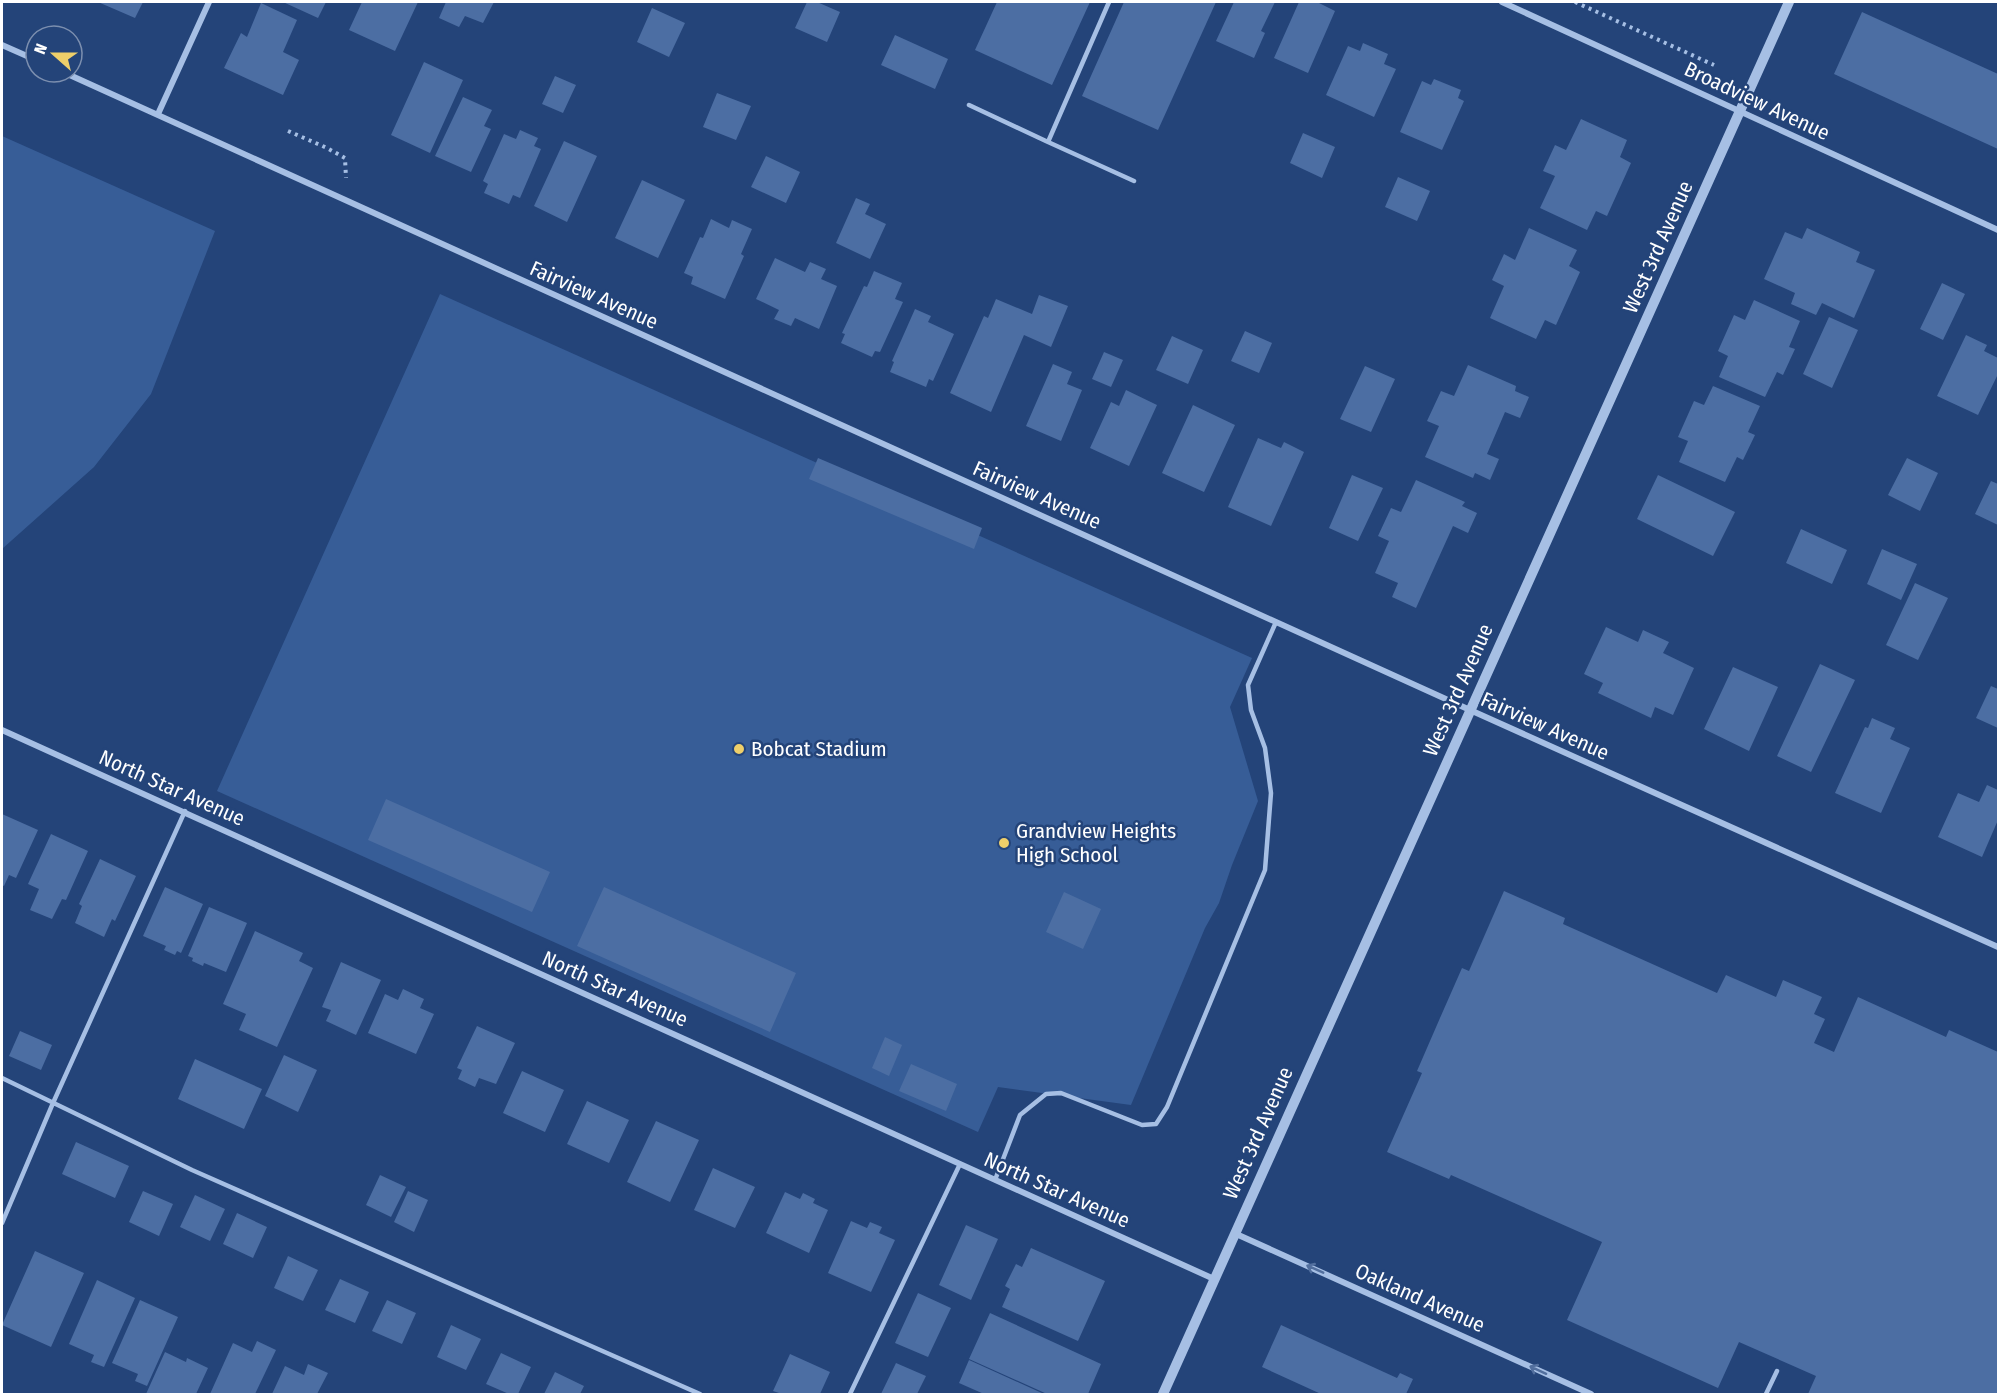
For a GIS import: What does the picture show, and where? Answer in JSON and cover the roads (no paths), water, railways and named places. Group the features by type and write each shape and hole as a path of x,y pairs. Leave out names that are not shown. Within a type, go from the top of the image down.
{"street":[{"path":"158,114 209,2"},
{"name":"Broadview Avenue","path":"1502,2 1998,231"},
{"name":"West 3rd Avenue","path":"1163,1395 1789,2"},
{"path":"2,45 24,55"},
{"name":"Fairview Avenue","path":"84,81 1998,947"},
{"name":"North Star Avenue","path":"2,730 1214,1279"},
{"name":"Oakland Avenue","path":"1234,1233 1591,1395"}],"lane":[{"path":"1048,141 1109,2"},
{"path":"969,105 1134,181"},
{"path":"995,1180 1020,1115 1046,1094 1061,1093 1142,1125 1156,1124 1167,1107 1265,870 1271,793 1265,748 1251,710 1248,685 1276,622"},
{"path":"2,1223 53,1102 185,811"},
{"path":"2,1078 192,1170 700,1395"},
{"path":"850,1395 960,1164"},
{"path":"1766,1395 1777,1371"}],"place":[{"name":"Bobcat Stadium","path":"739,749"},
{"name":"Grandview Heights High School","path":"1004,843"}]}
